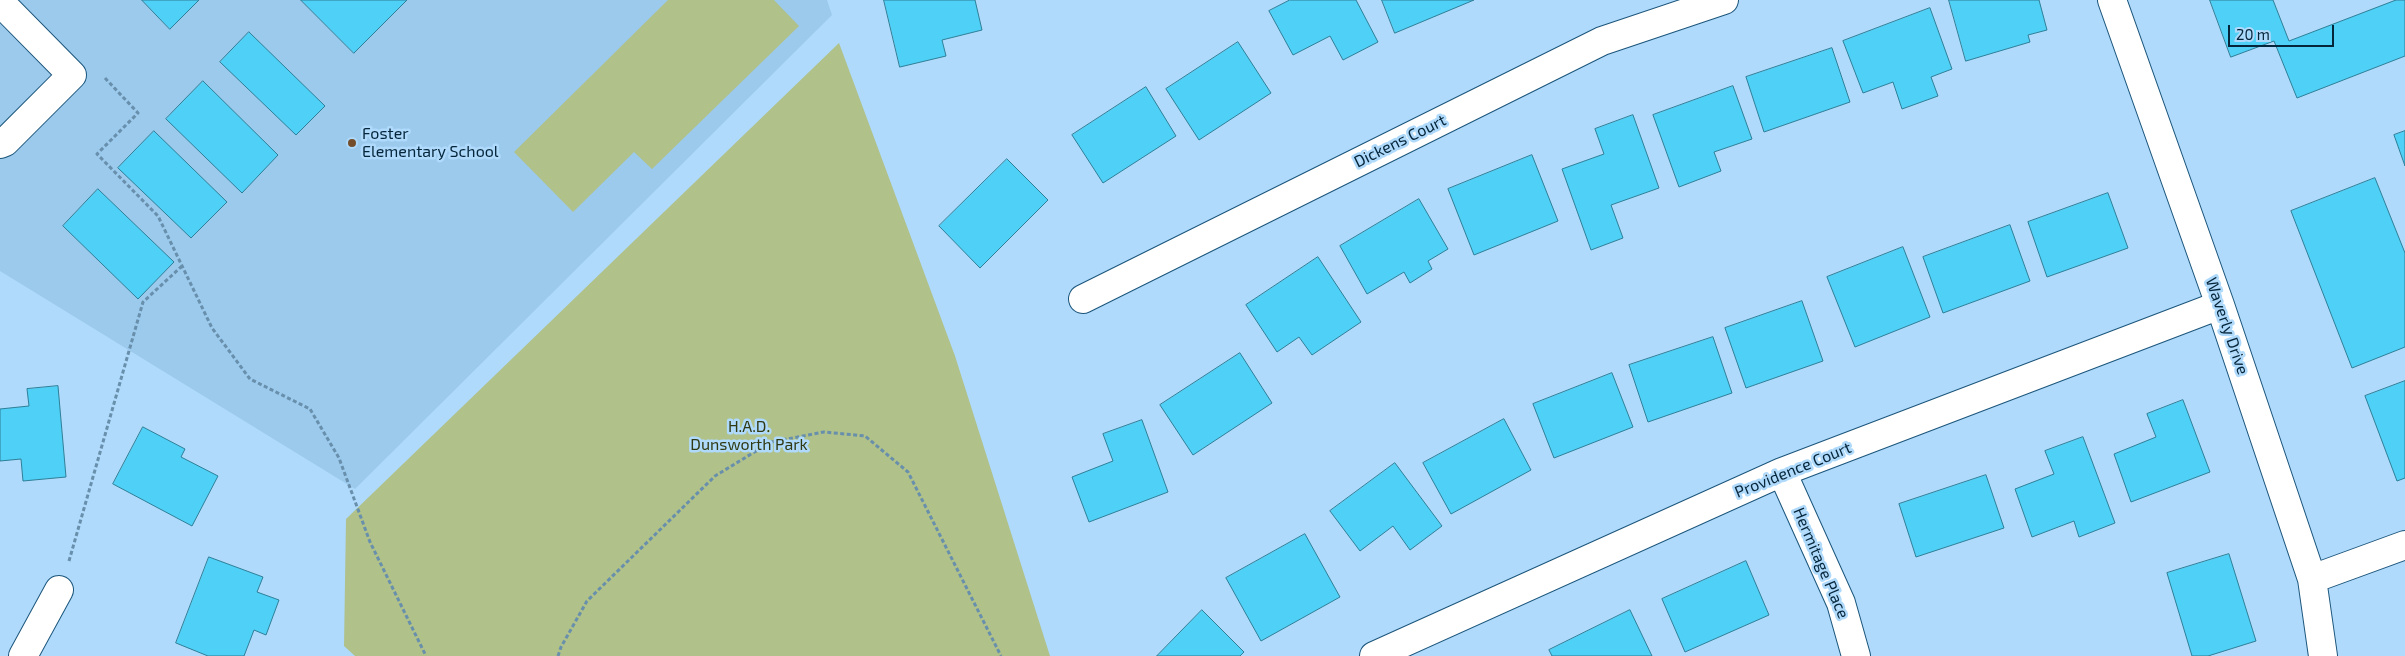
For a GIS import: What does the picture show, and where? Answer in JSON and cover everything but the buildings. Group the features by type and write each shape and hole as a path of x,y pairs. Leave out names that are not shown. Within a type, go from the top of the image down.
{"street":[{"name":"Dickens Court","path":"1084,298 1602,41 1724,0"},
{"name":"Waverly Drive","path":"2112,0 2220,305 2312,579 2323,656"},
{"path":"0,2 72,75 70,80 5,142 0,144"},
{"name":"Providence Court","path":"1374,656 1782,472 2220,305"},
{"name":"Hermitage Place","path":"1782,472 1841,603 1856,656"},
{"path":"2312,579 2405,545"},
{"path":"23,656 59,590"}],"path":[{"path":"70,71 85,57 138,113 97,154 158,216 212,328 250,379 310,409 339,458 370,542 426,656"},
{"path":"59,590 78,531 143,302 182,266"},
{"path":"558,656 561,646 587,601 715,476 771,442 824,432 865,436 908,472 1001,656"}],"shaded area":[{"name":"Foster Elementary School","path":"0,0 827,0 832,15 355,489 0,271"}],"green space":[{"path":"668,0 774,0 799,26 652,169 634,152 573,212 514,152"},
{"name":"H.A.D. Dunsworth Park","path":"839,43 955,356 1050,656 355,656 344,646 346,519"}],"place":[{"name":"Foster Elementary School","path":"352,143"}]}
